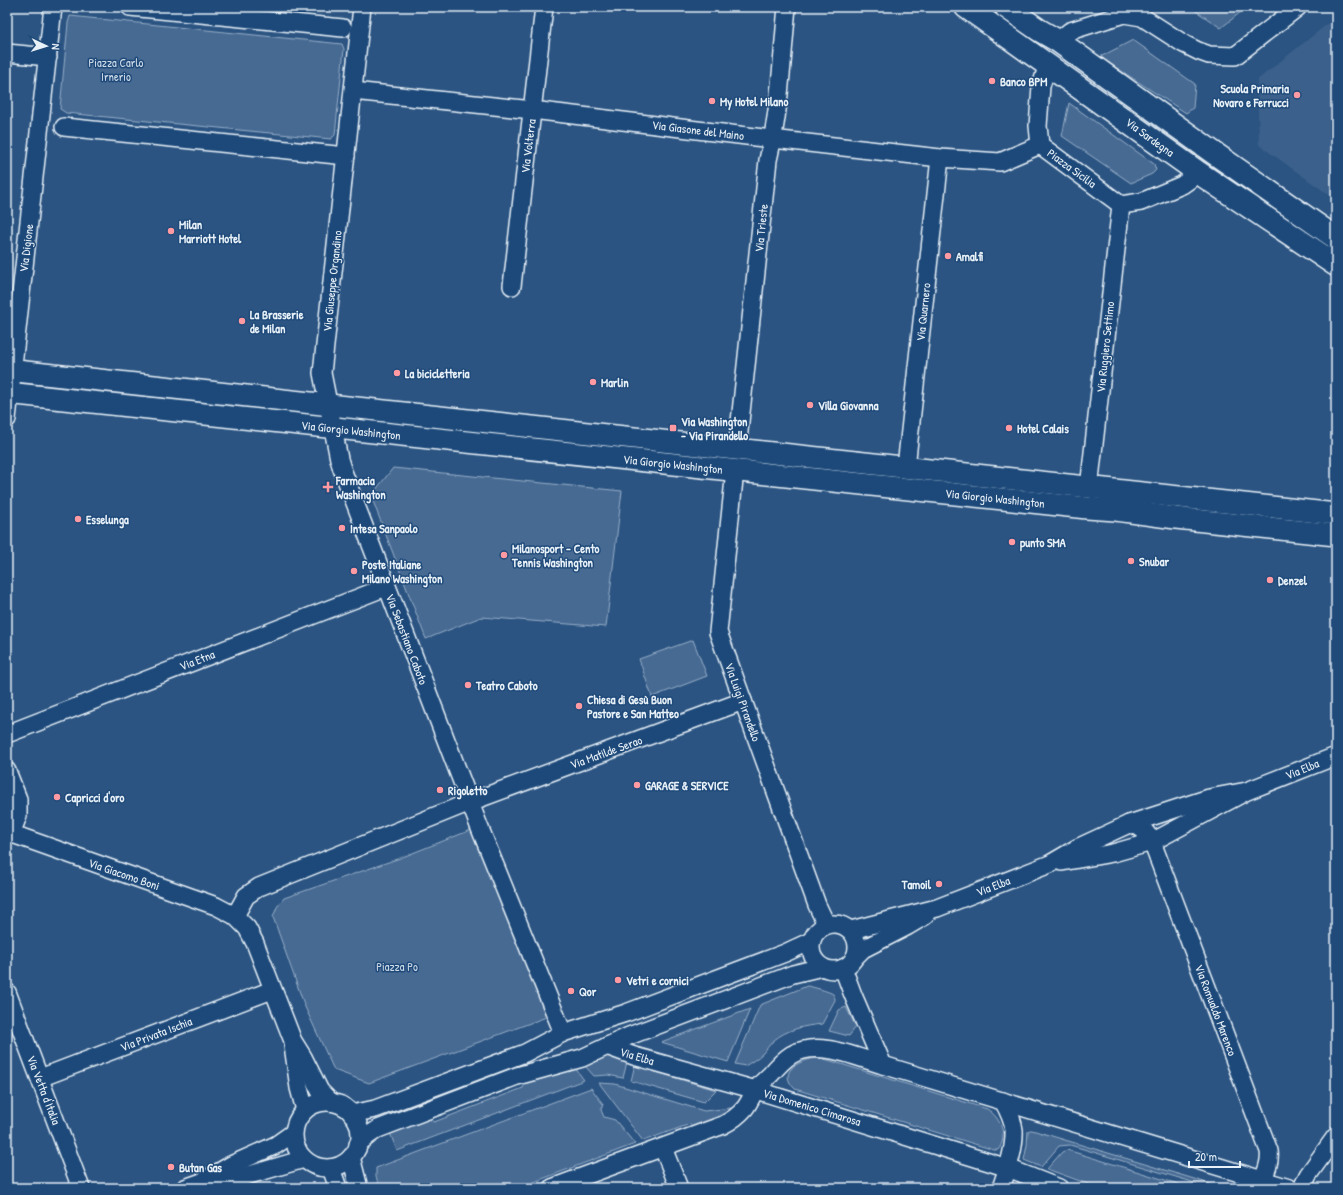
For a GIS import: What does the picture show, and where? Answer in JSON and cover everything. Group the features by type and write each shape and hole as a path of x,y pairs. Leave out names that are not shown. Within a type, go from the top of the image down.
{"main road":[{"name":"Via Sardegna","path":"966,7 1200,172 1336,265"},
{"name":"Via Sardegna","path":"1006,7 1058,41 1336,238"},
{"name":"Piazza Sicilia","path":"1048,64 1058,41"},
{"path":"1200,172 1214,153"}],"street":[{"path":"7,53 48,57 53,7"},
{"path":"130,7 351,29"},
{"path":"64,127 346,156 353,91 351,29 362,7"},
{"name":"Via Volterra","path":"512,286 544,7"},
{"name":"Via Trieste","path":"736,460 768,160 773,139 787,7"},
{"path":"1058,41 1070,31 1124,14 1143,12 1184,44 1198,51 1209,55 1235,56 1298,7"},
{"name":"Via Digione","path":"10,371 48,57"},
{"name":"Piazza Sicilia","path":"1048,64 1041,86 1038,126 1040,145 1121,205"},
{"name":"Via Giasone del Maino","path":"353,91 532,110 940,158 1000,162 1040,145"},
{"name":"Via Giuseppe Organdino","path":"333,428 322,373 346,156"},
{"name":"Via Quarnero","path":"906,467 940,158"},
{"path":"1121,205 1141,202 1182,185 1200,172"},
{"name":"Via Ruggiero Settimo","path":"1088,498 1121,205"},
{"path":"7,419 10,371"},
{"name":"Via Giorgio Washington","path":"10,371 328,405 736,460 904,488 1336,514"},
{"name":"Via Giorgio Washington","path":"9,394 333,428 736,460 906,467 1088,498 1116,510 1183,519 1336,535"},
{"name":"Via Sebastiano Caboto","path":"333,428 342,469 386,587 470,802"},
{"name":"Via Luigi Pirandello","path":"736,460 718,632 817,904 826,924"},
{"path":"904,488 906,467"},
{"name":"Via Etna","path":"7,734 386,587"},
{"name":"Via Matilde Serao","path":"470,802 742,701"},
{"name":"Via Elba","path":"1050,864 1113,853 1152,842 1247,791 1336,756"},
{"name":"Via Giacomo Boni","path":"7,771 18,799 18,816 9,833 216,906 235,916"},
{"name":"Via Elba","path":"851,930 937,908 1050,864 1079,847 1129,824 1210,798 1247,791"},
{"path":"331,1102 320,1091 293,1041 255,943 247,928 235,916 246,896 259,887 470,802 563,1034"},
{"path":"1129,824 1142,828 1152,842"},
{"name":"Via Romualdo Marenco","path":"1152,842 1269,1151 1270,1156 1268,1167 1261,1184"},
{"name":"Via Elba","path":"849,963 863,949 908,926 937,908"},
{"path":"849,963 832,970 822,967 815,961 811,954 811,941 815,932 826,924 837,923 851,930 857,946 849,963 853,995 883,1065"},
{"path":"352,1114 375,1109 526,1053 563,1034 626,1013 785,953 811,941"},
{"name":"Via Elba","path":"607,1046 629,1036 793,974 822,967"},
{"name":"Via Privata Ischia","path":"40,1078 272,990"},
{"name":"Via Vetta d'Italia","path":"7,992 81,1188"},
{"path":"293,1041 299,1088 305,1110"},
{"path":"359,1188 355,1151 360,1136 359,1128 352,1114 342,1106 331,1102 318,1103 305,1110 296,1121 293,1133 295,1146 304,1159 318,1167 331,1168 344,1164 355,1151 369,1134 382,1128 517,1076 578,1059 607,1046"},
{"name":"Via Elba","path":"607,1046 634,1056 756,1090"},
{"name":"Via Domenico Cimarosa","path":"1060,1188 1008,1168 756,1090 781,1063 790,1056 800,1051 810,1049 831,1049 1003,1101 1261,1184 1289,1188"},
{"path":"552,1188 723,1126 730,1122 745,1108 756,1090"},
{"path":"1001,1188 1008,1168 1014,1130 1008,1110 1003,1101"},
{"path":"185,1188 202,1182 231,1165 276,1145 293,1133"},
{"path":"1302,1188 1308,1175 1336,1136"},
{"path":"663,1148 679,1188"},
{"path":"202,1182 236,1179 304,1159"},
{"path":"331,1168 338,1188"}],"shaded area":[{"name":"Scuola Primaria Novaro e Ferrucci","path":"1336,17 1336,200 1259,145 1257,80"}],"green space":[{"path":"1190,7 1247,7 1221,28"},
{"name":"Piazza Carlo Irnerio","path":"70,16 342,44 344,49 335,135 331,139 66,113 60,109 68,23"},
{"path":"1133,40 1195,84 1193,108 1186,113 1100,57"},
{"path":"1069,103 1154,164 1156,170 1152,174 1131,183 1062,136"},
{"name":"Milanosport - Cento Tennis Washington","path":"393,468 622,491 606,627 481,617 426,639 371,496"},
{"path":"693,640 707,676 652,697 639,659"},
{"name":"Piazza Po","path":"476,828 549,1016 369,1083 334,1070 305,1007 273,917 277,907 284,898 400,858"},
{"path":"807,986 833,994 835,1000 822,1024 802,1027 790,1031 778,1037 764,1052 745,1066 735,1064 760,1005"},
{"path":"846,1007 856,1027 849,1036 829,1031 839,1010"},
{"path":"750,1009 728,1062 661,1042"},
{"path":"608,1055 628,1058 623,1078 608,1075 594,1076 584,1065"},
{"path":"818,1058 987,1109 992,1112 1002,1127 1003,1139 1001,1145 998,1150 994,1150 795,1089 788,1076 790,1071 799,1063"},
{"path":"636,1060 643,1062 646,1069 716,1090 704,1102 631,1081"},
{"path":"575,1068 584,1080 397,1151 390,1133 427,1118 434,1122 523,1088 526,1081"},
{"path":"599,1083 615,1084 704,1111 731,1108 721,1118 712,1122 698,1127 690,1124 643,1141"},
{"path":"591,1088 603,1104 601,1110 604,1117 615,1120 635,1144 518,1188 380,1188 376,1177 376,1168"},
{"path":"1030,1130 1224,1188 1200,1188 1189,1181 1070,1145 1059,1146 1041,1167 1024,1160 1028,1131"},
{"path":"1067,1150 1191,1188 1099,1188 1047,1169 1062,1152"}],"place":[{"name":"Banco BPM","path":"992,81"},
{"name":"Scuola Primaria Novaro e Ferrucci","path":"1297,95"},
{"name":"My Hotel Milano","path":"712,101"},
{"name":"Milan Marriott Hotel","path":"171,231"},
{"name":"Amalfi","path":"948,256"},
{"name":"La Brasserie de Milan","path":"242,321"},
{"name":"La bicicletteria","path":"397,373"},
{"name":"Marlin","path":"593,382"},
{"name":"Villa Giovanna","path":"810,405"},
{"name":"Via Washington - Via Pirandello","path":"673,428"},
{"name":"Hotel Calais","path":"1009,428"},
{"name":"Farmacia Washington","path":"328,487"},
{"name":"Esselunga","path":"78,519"},
{"name":"Intesa Sanpaolo","path":"342,528"},
{"name":"punto SMA","path":"1012,542"},
{"name":"Milanosport - Cento Tennis Washington","path":"504,555"},
{"name":"Snubar","path":"1131,561"},
{"name":"Poste Italiane Milano Washington","path":"354,571"},
{"name":"Denzel","path":"1270,580"},
{"name":"Teatro Caboto","path":"468,685"},
{"name":"Chiesa di Gesù Buon Pastore e San Matteo","path":"579,706"},
{"name":"GARAGE & SERVICE","path":"637,785"},
{"name":"Rigoletto","path":"440,790"},
{"name":"Capricci d'oro","path":"57,797"},
{"name":"Tamoil","path":"939,884"},
{"name":"Vetri e cornici","path":"618,980"},
{"name":"Qor","path":"571,991"},
{"name":"Butan Gas","path":"171,1167"}]}
